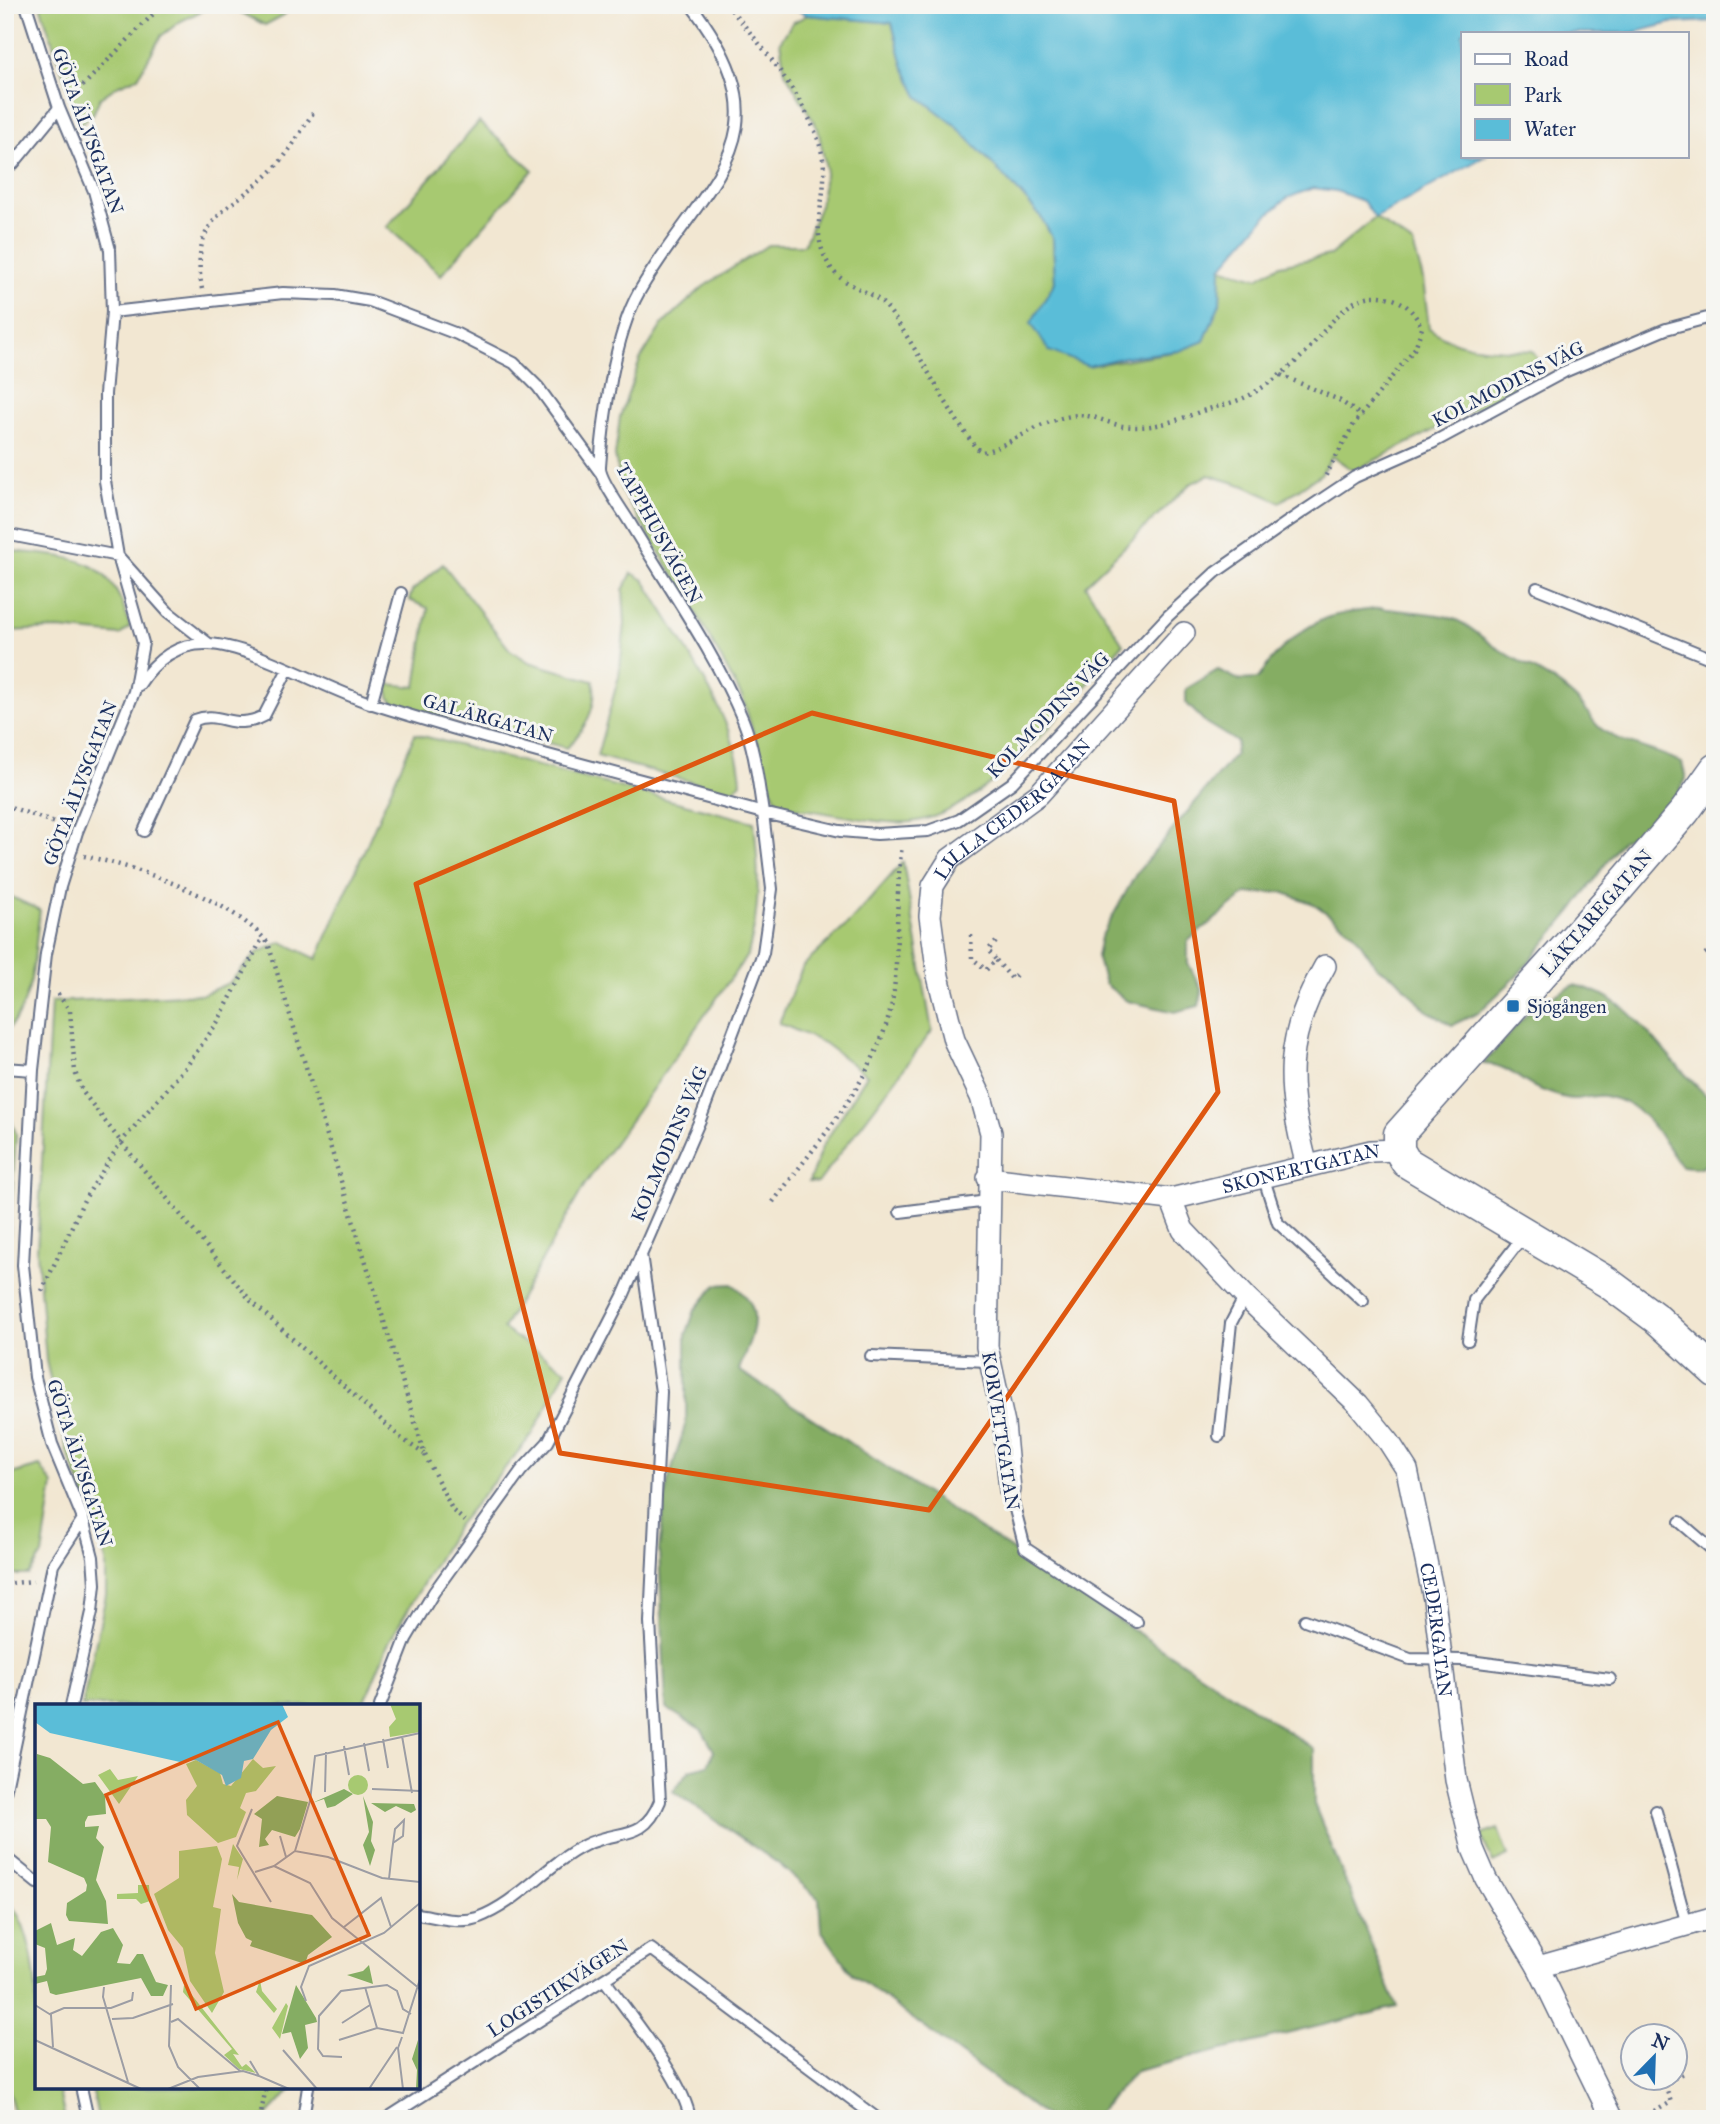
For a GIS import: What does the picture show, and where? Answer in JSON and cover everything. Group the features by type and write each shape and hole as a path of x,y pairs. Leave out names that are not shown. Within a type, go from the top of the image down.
{"street":[{"name":"LILLA CEDERGATAN","path":"988,1178 991,1133 981,1097 954,1040 938,976 930,916 933,886 950,859 1040,794 1184,633"},
{"name":"LÄKTAREGATAN","path":"1399,1150 1399,1134 1407,1123 1619,888 1685,811 1715,769"},
{"path":"1307,1166 1296,1126 1292,1048 1305,1002 1325,966"},
{"name":"SKONERTGATAN","path":"988,1178 1171,1199 1371,1151 1399,1150 1406,1162 1626,1295 1657,1319 1715,1372"},
{"name":"KORVETTGATAN","path":"988,1178 988,1361 1004,1424 1010,1490"},
{"name":"CEDERGATAN","path":"1171,1199 1183,1230 1245,1296 1358,1404 1390,1442 1407,1470 1433,1591 1456,1780 1473,1849 1486,1879 1538,1967 1612,2119"},
{"path":"1538,1967 1715,1917"}],"lane":[{"name":"GÖTA ÄLVSGATAN","path":"26,5 59,108 94,191 104,224 112,274 113,312 105,394 103,461 110,519 118,556 143,643 134,692 69,853 54,916 43,982 33,1070 23,1265 29,1324 42,1413 83,1520 93,1557 92,1612 71,1704"},
{"name":"TAPPHUSVÄGEN","path":"691,5 729,67 738,100 739,126 733,150 718,176 639,292 628,315 607,408 600,472 721,677 743,721 755,762 763,813"},
{"path":"13,164 59,108"},
{"path":"113,312 283,293 335,295 370,301 457,334 514,363 537,387 600,472"},
{"name":"KOLMODINS VÄG","path":"381,1704 406,1639 434,1592 522,1471 548,1442 624,1294 700,1120 763,953 772,889 763,813 839,831 928,831 959,820 1012,783 1177,607 1216,572 1355,477 1432,443 1564,372 1666,329 1715,316"},
{"path":"5,534 118,556"},
{"name":"GALÄRGATAN","path":"118,556 168,612 209,644"},
{"path":"1537,588 1715,660"},
{"path":"372,704 401,593"},
{"name":"GALÄRGATAN","path":"134,692 149,668 166,654 184,647 209,644 239,650 372,704 763,813"},
{"path":"144,831 195,720 205,716 244,724 264,716 287,671"},
{"path":"5,1068 33,1070"},
{"path":"1263,1176 1278,1223 1363,1301"},
{"path":"900,1212 988,1202"},
{"path":"1468,1340 1474,1300 1524,1235"},
{"path":"420,1914 452,1920 478,1918 511,1899 582,1846 642,1829 655,1814 660,1801 650,1622 661,1392 641,1254"},
{"path":"1219,1436 1231,1323 1245,1296"},
{"path":"871,1356 988,1361"},
{"name":"KORVETTGATAN","path":"1010,1490 1025,1548 1137,1622"},
{"path":"5,1793 53,1565 83,1520"},
{"path":"1680,1522 1715,1552"},
{"path":"1305,1620 1410,1659 1462,1660 1610,1679"},
{"path":"1656,1811 1687,1925"},
{"path":"5,1857 35,1882"},
{"name":"LOGISTIKVÄGEN","path":"386,2119 651,1950 878,2119"},
{"path":"604,1979 668,2071 689,2107 690,2119"},
{"path":"81,2089 88,2119"},
{"path":"303,2119 308,2089"}],"path":[{"path":"59,108 162,5"},
{"path":"727,5 789,86 821,147 824,189 816,233 830,267 842,281 885,306 976,448 983,452 1069,416 1091,416 1130,426 1163,425 1236,402 1280,375 1346,307 1370,295 1400,301 1418,319 1422,328 1420,337 1415,348 1341,445 1308,509"},
{"path":"204,302 198,254 205,234 226,208 279,163 313,113"},
{"path":"1280,375 1322,391 1362,415"},
{"path":"5,805 77,832"},
{"path":"773,1202 868,1066 890,1011 894,990 896,887 904,833"},
{"path":"69,853 158,876 249,923 268,943 425,1455 453,1511 478,1532"},
{"path":"971,935 972,958 986,970 996,960"},
{"path":"29,1324 59,1249 84,1200 121,1142 186,1068 217,1023 263,937"},
{"path":"996,942 988,950 1012,979 1019,972"},
{"path":"1705,954 1715,946"},
{"path":"43,982 58,993 70,1011 75,1072 82,1091 121,1142 251,1301 401,1438 425,1455"},
{"path":"260,2119 266,2089"},
{"path":"1642,2119 1671,2102 1667,2092"}],"highlighted area":[{"path":"812,713 1174,801 1218,1092 929,1510 560,1453 416,884"}],"green space":[{"path":"40,5 213,5 181,21 161,36 138,77 119,85 100,98 93,114 80,124"},
{"path":"227,5 294,5 284,15 265,25"},
{"path":"807,15 892,23 903,65 918,96 955,125 1041,217 1053,239 1055,282 1031,323 1088,366 1179,351 1204,341 1220,303 1221,268 1257,278 1280,265 1330,255 1375,218 1413,244 1423,279 1429,328 1440,336 1465,345 1532,351 1540,362 1508,392 1354,471 1332,456 1321,474 1280,502 1245,486 1209,475 1190,484 1085,585 1123,644 1027,751 998,777 969,799 940,814 911,822 853,818 794,808 777,801 768,782 743,699 693,607 622,492 615,456 620,417 640,360 662,325 703,287 768,245 804,245 820,205 826,169 818,129 785,72 780,42 792,23"},
{"path":"479,122 533,170 441,275 387,227"},
{"path":"5,550 70,558 86,563 112,584 122,602 130,627 120,635 59,629 5,631"},
{"path":"443,564 510,650 529,662 593,681 594,699 589,717 567,748 395,704 389,697 389,684 416,687 428,608 409,600 412,591"},
{"path":"632,573 644,580 718,706 738,759 741,783 733,790 725,791 597,756 619,676 625,624 623,590"},
{"path":"1380,608 1436,615 1458,621 1560,685 1607,733 1682,763 1686,779 1672,806 1652,824 1622,841 1572,911 1515,978 1478,1013 1452,1025 1426,1010 1396,978 1377,967 1353,932 1314,904 1282,892 1246,894 1188,941 1188,963 1202,991 1199,1006 1175,1012 1127,1001 1105,984 1097,956 1101,937 1136,874 1235,754 1237,742 1206,723 1186,703 1186,689 1218,670 1239,680 1258,679 1271,660 1288,643 1316,623 1339,614"},
{"path":"415,734 754,822 758,888 748,954 584,1186 503,1329 566,1370 532,1435 457,1526 389,1642 364,1704 82,1704 106,1595 106,1561 97,1527 67,1451 46,1361 37,1251 51,1002 203,994 229,983 257,953 282,942 317,959"},
{"path":"903,862 932,1031 818,1183 809,1182 822,1147 867,1075 824,1043 779,1023 803,966 850,922"},
{"path":"5,894 40,910 28,990 15,1020 5,1033"},
{"path":"1574,985 1606,996 1631,1015 1713,1102 1714,1158 1701,1168 1681,1166 1642,1114 1619,1100 1600,1096 1564,1098 1541,1090 1501,1067 1483,1064 1534,1006"},
{"path":"5,1101 16,1134 9,1242 5,1243"},
{"path":"732,1284 743,1293 754,1313 752,1334 739,1370 1314,1749 1314,1804 1397,2007 1136,2071 1092,2119 1049,2119 852,1974 821,1930 819,1899 779,1864 673,1791 690,1770 708,1765 714,1751 702,1730 666,1708 659,1550 667,1485 686,1422 686,1335 695,1310 716,1285"},
{"path":"40,1466 53,1485 42,1555 29,1575 5,1575 5,1483 15,1473"},
{"path":"1498,1829 1508,1856 1493,1863 1481,1835"},
{"path":"5,1899 18,1914 32,1960 35,1980 35,2089 58,2089 65,2119 16,2119 5,2078"},
{"path":"92,2089 292,2089 264,2119 98,2119"}],"water":[{"path":"787,5 1715,5 1715,21 1671,23 1636,32 1461,32 1461,158 1481,158 1375,218 1363,201 1336,191 1313,188 1287,198 1264,218 1221,268 1220,303 1204,341 1179,351 1125,357 1088,366 1049,351 1031,323 1055,282 1053,239 1041,217 955,125 918,96 903,65 892,23 807,15"}],"place":[{"name":"Sjögången","path":"1513,1006"}]}
